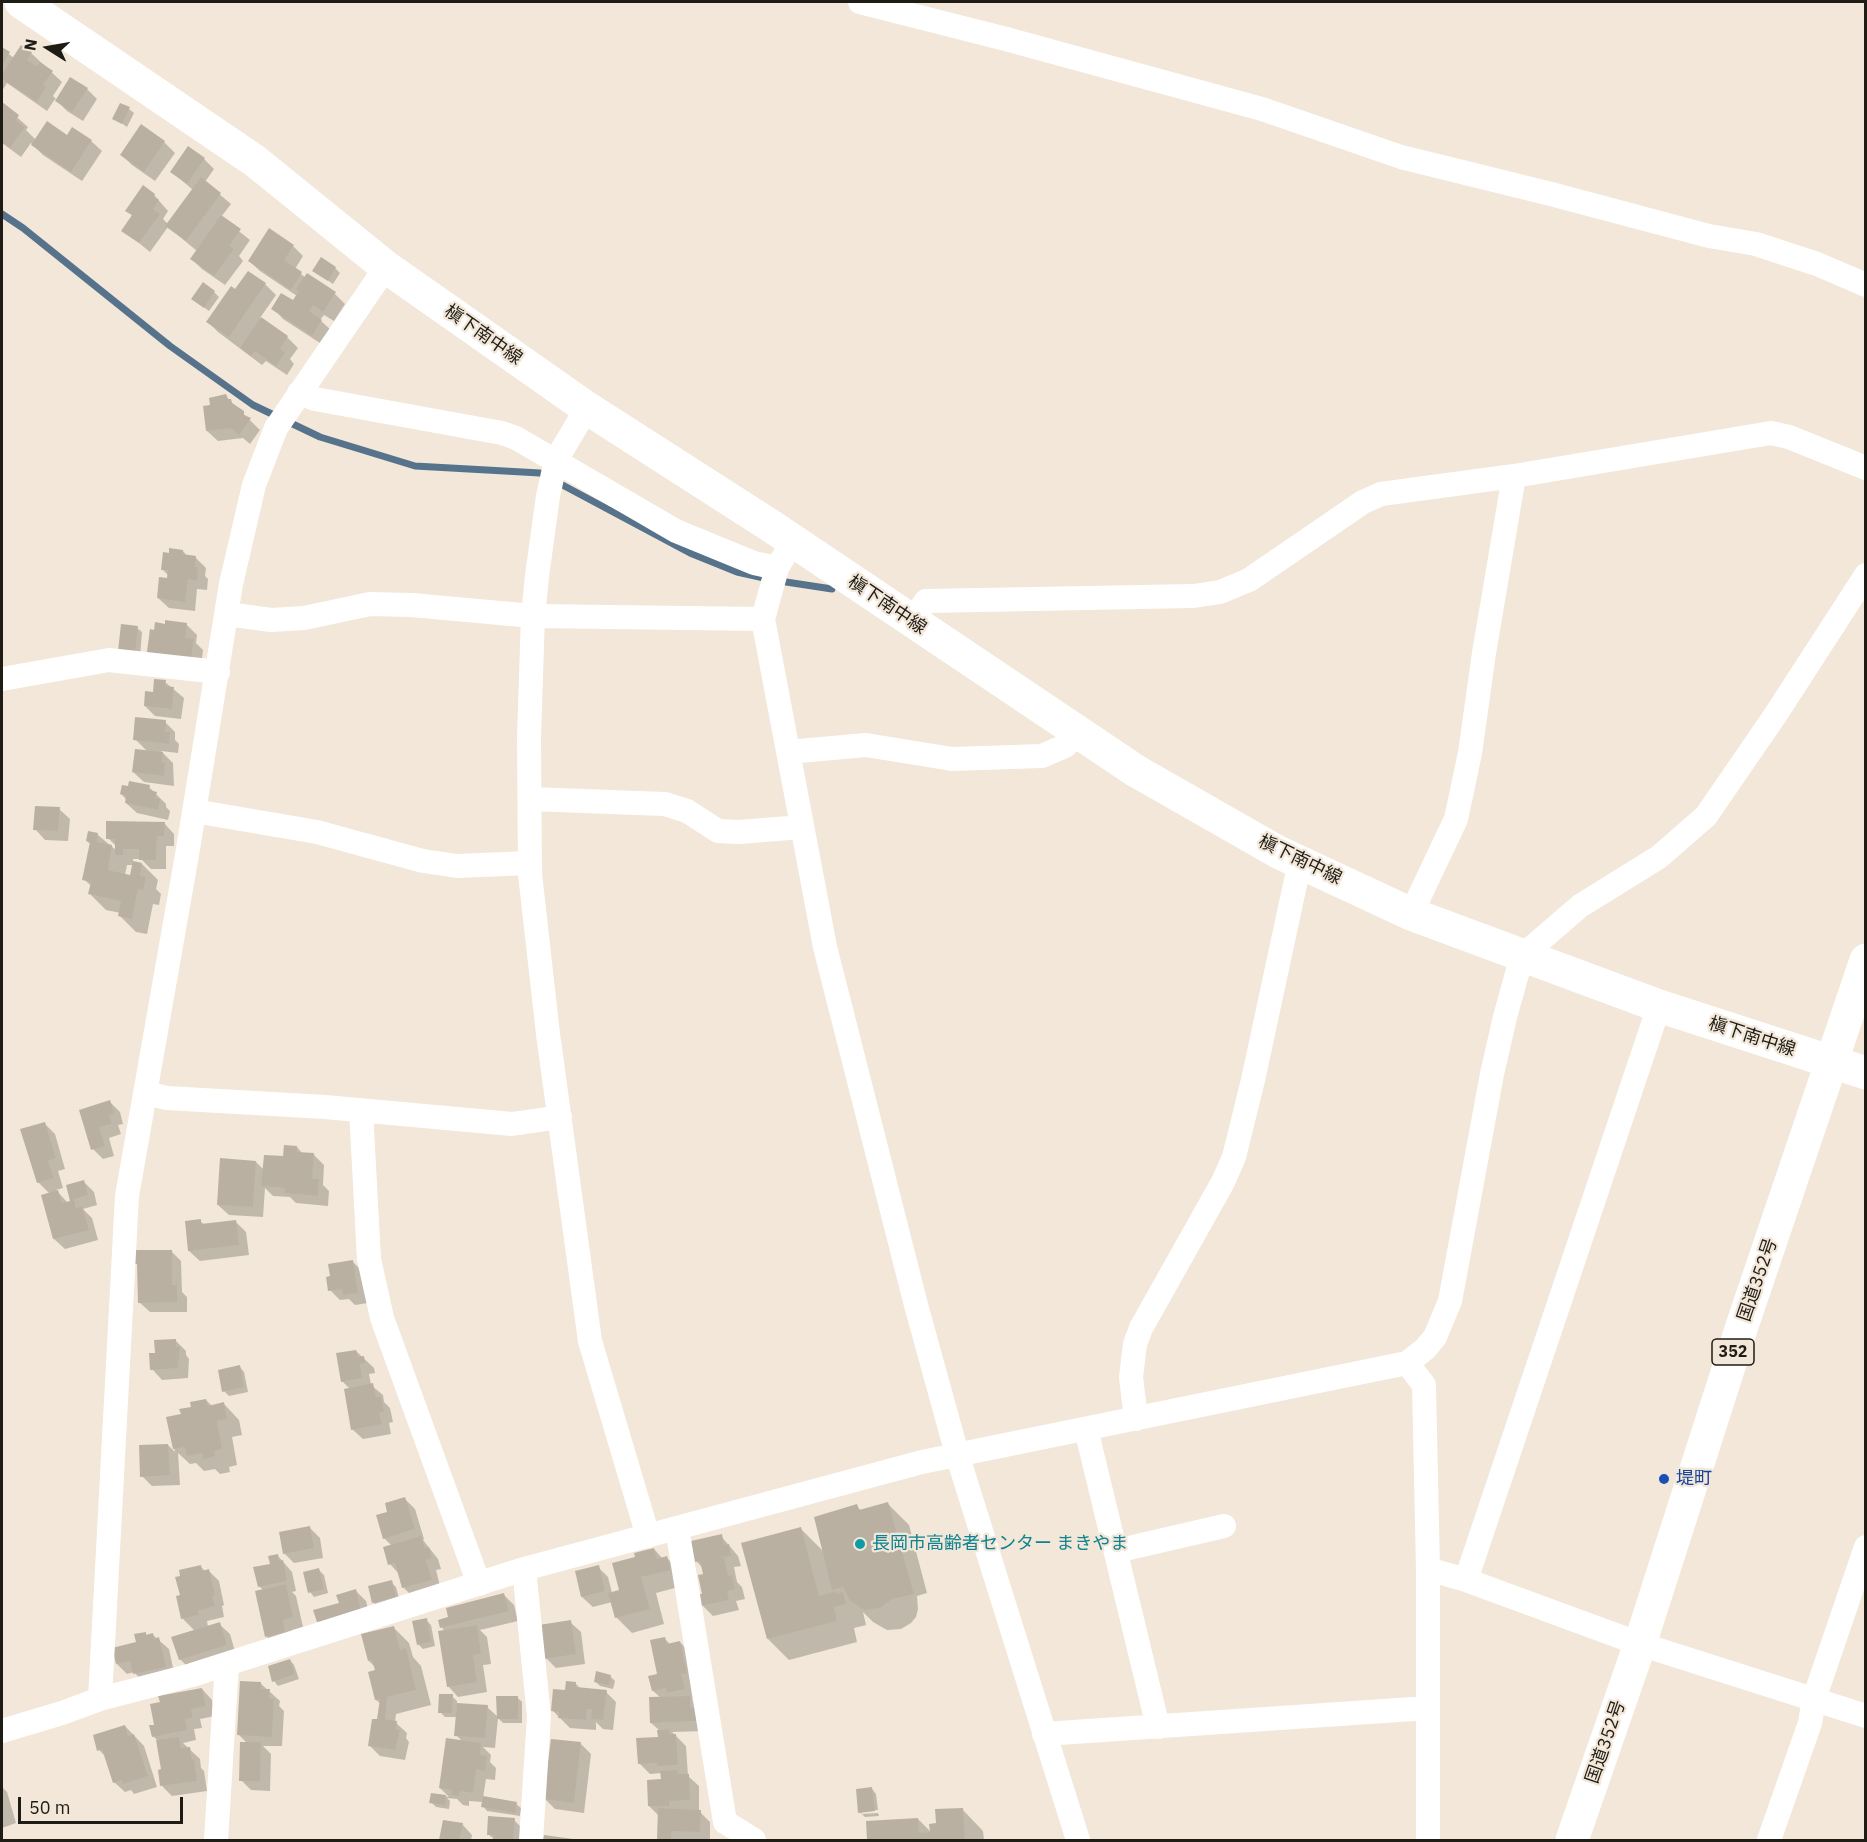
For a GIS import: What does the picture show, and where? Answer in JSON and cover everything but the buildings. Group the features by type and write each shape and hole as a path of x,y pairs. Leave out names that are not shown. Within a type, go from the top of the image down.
{"main road":[{"name":"槇下南中線","path":"21,2 255,161 386,267 587,408 785,555 912,621 1136,771 1278,852 1411,914 1659,1006 1866,1073"},
{"name":"国道352号","path":"1572,1840 1640,1644 1742,1326 1866,960"}],"street":[{"path":"860,2 1262,109 1401,158 1551,194 1709,236 1756,244 1817,264 1866,285"},
{"path":"100,1699 127,1196 195,811 231,584 254,484 276,428 386,267"},
{"path":"299,393 315,399 502,433 556,460 676,531 754,563 785,555"},
{"path":"587,408 556,460 548,496 533,616 529,736 530,863 548,1034 590,1341 648,1536"},
{"path":"912,621 926,600 1194,596 1220,592 1249,580 1363,502 1381,494 1514,476 1771,434 1789,437 1866,468"},
{"path":"1411,914 1456,819 1470,753 1514,476"},
{"path":"785,555 763,619 825,947 916,1305 957,1454 1078,1840"},
{"path":"2,1731 100,1699 192,1675 524,1569 957,1454 1407,1363 1425,1349 1435,1337 1450,1301 1492,1074 1522,956 1580,906 1659,857 1707,816 1866,575"},
{"path":"227,614 271,620 304,618 370,604 412,605 533,616 763,619"},
{"path":"2,679 109,660 218,672"},
{"path":"788,752 866,745 952,759 1042,756 1065,746 1079,733"},
{"path":"530,799 665,804 687,811 717,831 739,832 802,827"},
{"path":"195,811 317,832 423,861 457,866 530,863"},
{"path":"1136,1419 1131,1377 1135,1344 1223,1182 1234,1157 1296,880 1302,863"},
{"path":"1466,1580 1659,1006"},
{"path":"145,1093 167,1098 361,1110 512,1124 560,1117"},
{"path":"361,1110 369,1259 382,1318 479,1584"},
{"path":"1407,1363 1424,1385 1428,1569 1428,1840"},
{"path":"1086,1429 1158,1727"},
{"path":"1116,1551 1224,1526"},
{"path":"677,1528 725,1822 754,1840"},
{"path":"1768,1840 1810,1723 1814,1699 1866,1547"},
{"path":"524,1569 540,1716 531,1840"},
{"path":"1428,1569 1466,1580 1640,1644 1866,1716"},
{"path":"216,1840 227,1664"},
{"path":"1044,1734 1428,1708"}],"waterway":[{"path":"2,214 23,228 170,346 253,405 320,437 415,466 540,473 690,553 737,572 832,589"}],"place":[{"name":"堤町","path":"1664,1479"},
{"name":"長岡市高齢者センター まきやま","path":"860,1544"}]}
